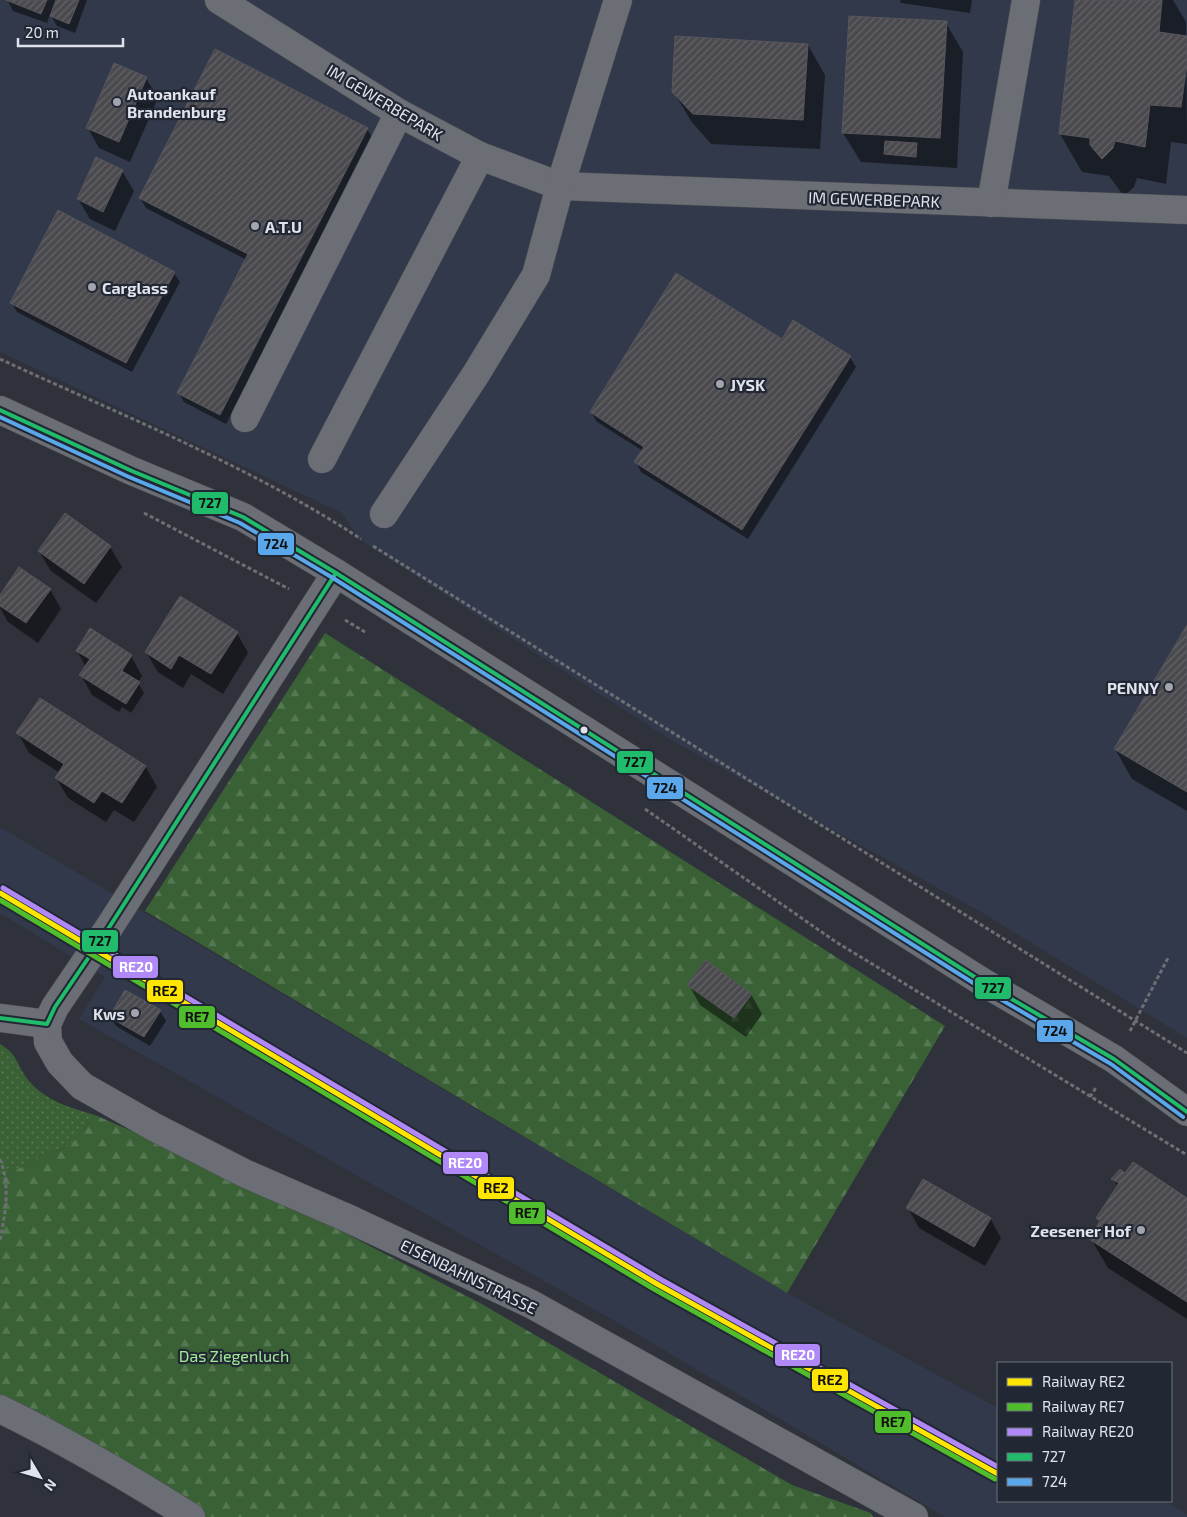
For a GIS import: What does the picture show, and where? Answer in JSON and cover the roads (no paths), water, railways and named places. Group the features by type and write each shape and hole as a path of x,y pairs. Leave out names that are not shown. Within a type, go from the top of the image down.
{"street":[{"name":"IM GEWERBEPARK","path":"219,0 399,113 480,156 560,186 1187,210"},
{"path":"384,514 476,374 536,275 560,186 618,0"},
{"path":"991,203 1026,0"},
{"path":"245,418 399,113"},
{"path":"322,459 480,156"},
{"path":"0,410 132,471 243,517 336,573 965,971 1114,1059 1187,1112"},
{"path":"0,1018 47,1024 55,1008 110,926 336,573"},
{"name":"EISENBAHNSTRASSE","path":"47,1024 48,1042 60,1064 82,1086 110,1103 244,1172 531,1304 914,1517"},
{"path":"0,1409 53,1435 118,1471 191,1517"}],"rail line":[{"name":"RE20","path":"3,888 660,1279 997,1466"},
{"name":"RE2","path":"0,893 657,1284 997,1473"},
{"name":"RE7","path":"0,900 654,1289 995,1479"}],"place":[{"name":"Autoankauf Brandenburg","path":"117,102"},
{"name":"A.T.U","path":"255,226"},
{"name":"Carglass","path":"92,287"},
{"name":"JYSK","path":"720,384"},
{"name":"PENNY","path":"1169,687"},
{"name":"Kws","path":"135,1013"},
{"name":"Zeesener Hof","path":"1141,1230"}],"park label":[{"name":"Das Ziegenluch","path":"234,1355"}]}
